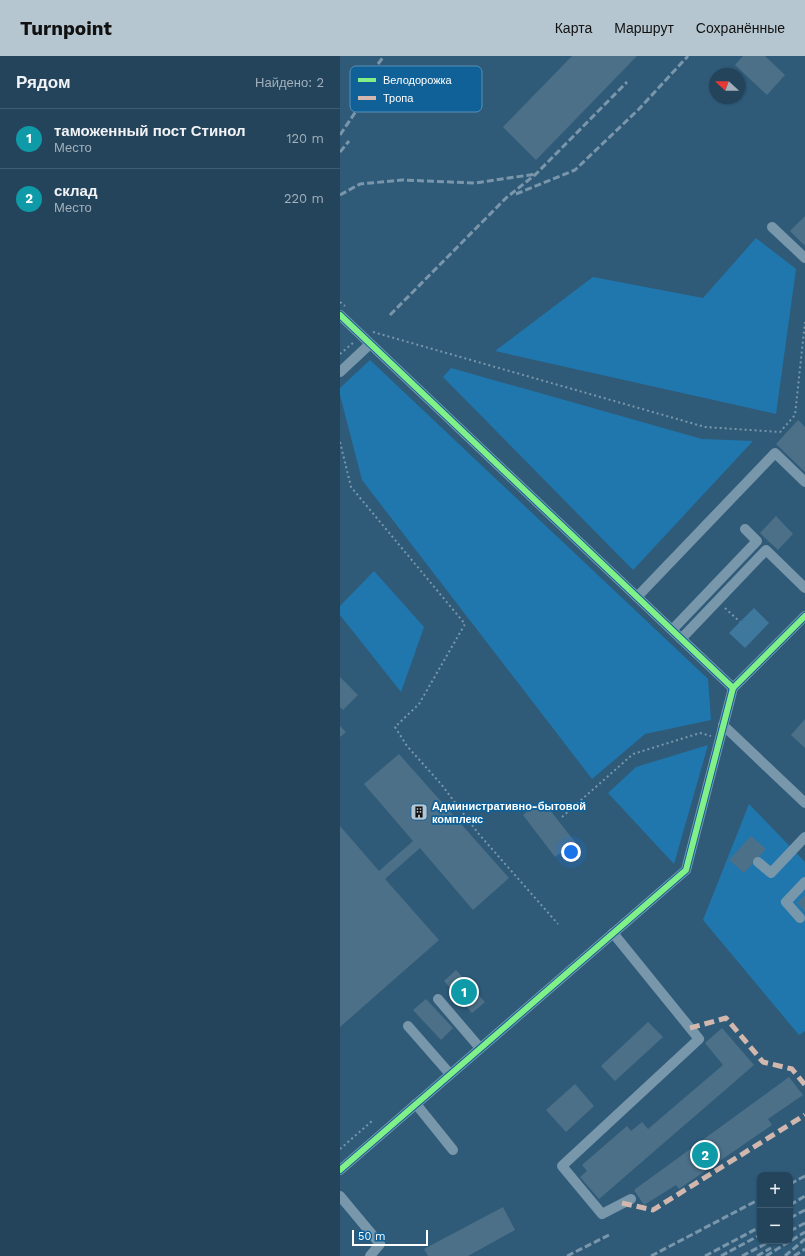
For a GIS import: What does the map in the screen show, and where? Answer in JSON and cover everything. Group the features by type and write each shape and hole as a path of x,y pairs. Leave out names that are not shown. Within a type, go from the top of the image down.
{"street":[{"path":"772,227 805,258"},
{"path":"343,311 370,344 733,688"},
{"path":"340,372 370,344"},
{"path":"637,597 774,453 805,482"},
{"path":"672,630 757,540 745,529"},
{"path":"681,639 766,550 805,588"},
{"path":"340,1170 686,870 733,688 805,616"},
{"path":"723,724 805,804"},
{"path":"758,862 771,873 805,837"},
{"path":"800,918 786,902 805,882"},
{"path":"612,933 699,1039 562,1166 602,1214 631,1199"},
{"path":"438,999 480,1048"},
{"path":"408,1026 450,1074"},
{"path":"416,1104 453,1150"},
{"path":"340,1196 380,1244 370,1256"}],"path":[{"path":"340,302 343,311"},
{"path":"367,327 373,332 705,427 780,432 795,415 805,322"},
{"path":"340,354 355,341 350,336"},
{"path":"340,442 351,487 465,624 419,704 395,727 407,746 441,784 478,833 558,924"},
{"path":"717,600 740,622"},
{"path":"562,817 633,754 700,733 720,738"},
{"path":"340,1149 372,1121"}],"shaded area":[{"path":"756,238 796,269 776,414 495,351 593,277 703,298"},
{"path":"370,360 708,679 711,720 645,734 592,779 362,480 340,395 340,388"},
{"path":"451,368 702,439 753,441 633,570 443,377"},
{"path":"374,571 424,627 401,692 340,615 340,606"},
{"path":"754,608 769,623 745,648 729,633"},
{"path":"708,745 674,864 608,793 636,767"},
{"path":"749,804 805,862 805,1031 799,1035 703,920"}],"building":[{"path":"572,56 637,56 536,160 503,127"},
{"path":"743,56 765,56 785,75 767,95 745,74 745,68 738,68 735,65"},
{"path":"805,216 805,244 804,245 790,231"},
{"path":"798,420 805,427 805,472 776,444"},
{"path":"776,516 793,534 778,550 760,533"},
{"path":"340,677 358,695 343,710 340,707"},
{"path":"805,719 805,748 791,735"},
{"path":"340,726 346,732 340,737"},
{"path":"399,754 509,878 473,910 420,848 385,879 439,940 340,1027 340,826 379,871 413,841 364,784"},
{"path":"542,800 575,842 555,857 523,815"},
{"path":"751,836 766,849 744,873 729,860"},
{"path":"805,895 805,911 797,903"},
{"path":"456,970 485,1002 472,1013 444,981"},
{"path":"426,999 453,1028 441,1040 413,1010"},
{"path":"648,1022 663,1037 615,1081 601,1066"},
{"path":"722,1028 754,1065 599,1199 580,1177 587,1171 582,1165 627,1126 631,1131 642,1122 648,1129 723,1065 705,1043"},
{"path":"789,1077 803,1095 768,1119 772,1125 679,1189 676,1185 644,1205 634,1190"},
{"path":"575,1084 594,1106 566,1132 546,1110"},
{"path":"503,1207 515,1230 468,1256 428,1256 424,1249"}],"railway":[{"path":"376,66 384,56"},
{"path":"516,194 575,170 639,109 688,56"},
{"path":"390,315 506,198 536,174 627,82"},
{"path":"340,135 355,112"},
{"path":"340,152 349,141"},
{"path":"340,195 360,184 402,180 475,183 536,174"},
{"path":"793,1182 805,1176"},
{"path":"793,1203 805,1196"},
{"path":"651,1256 757,1201"},
{"path":"793,1216 805,1210"},
{"path":"793,1229 805,1223"},
{"path":"705,1256 757,1229"},
{"path":"766,1256 805,1232"},
{"path":"567,1256 609,1235"},
{"path":"721,1256 757,1237"},
{"path":"785,1256 805,1239"},
{"path":"742,1256 765,1244"},
{"path":"757,1256 771,1248"},
{"path":"794,1256 805,1249"}],"marked path":[{"path":"690,1028 726,1018 763,1062 792,1069 805,1085"},
{"path":"622,1203 653,1210 805,1115"}],"cycle path":[{"path":"340,315 733,688"},
{"path":"340,1170 686,870 733,688 805,616"}],"place":[{"name":"Административно-бытовой комплекс","path":"419,812"},
{"name":"таможенный пост Стинол","path":"464,992"},
{"name":"склад","path":"705,1155"}]}
